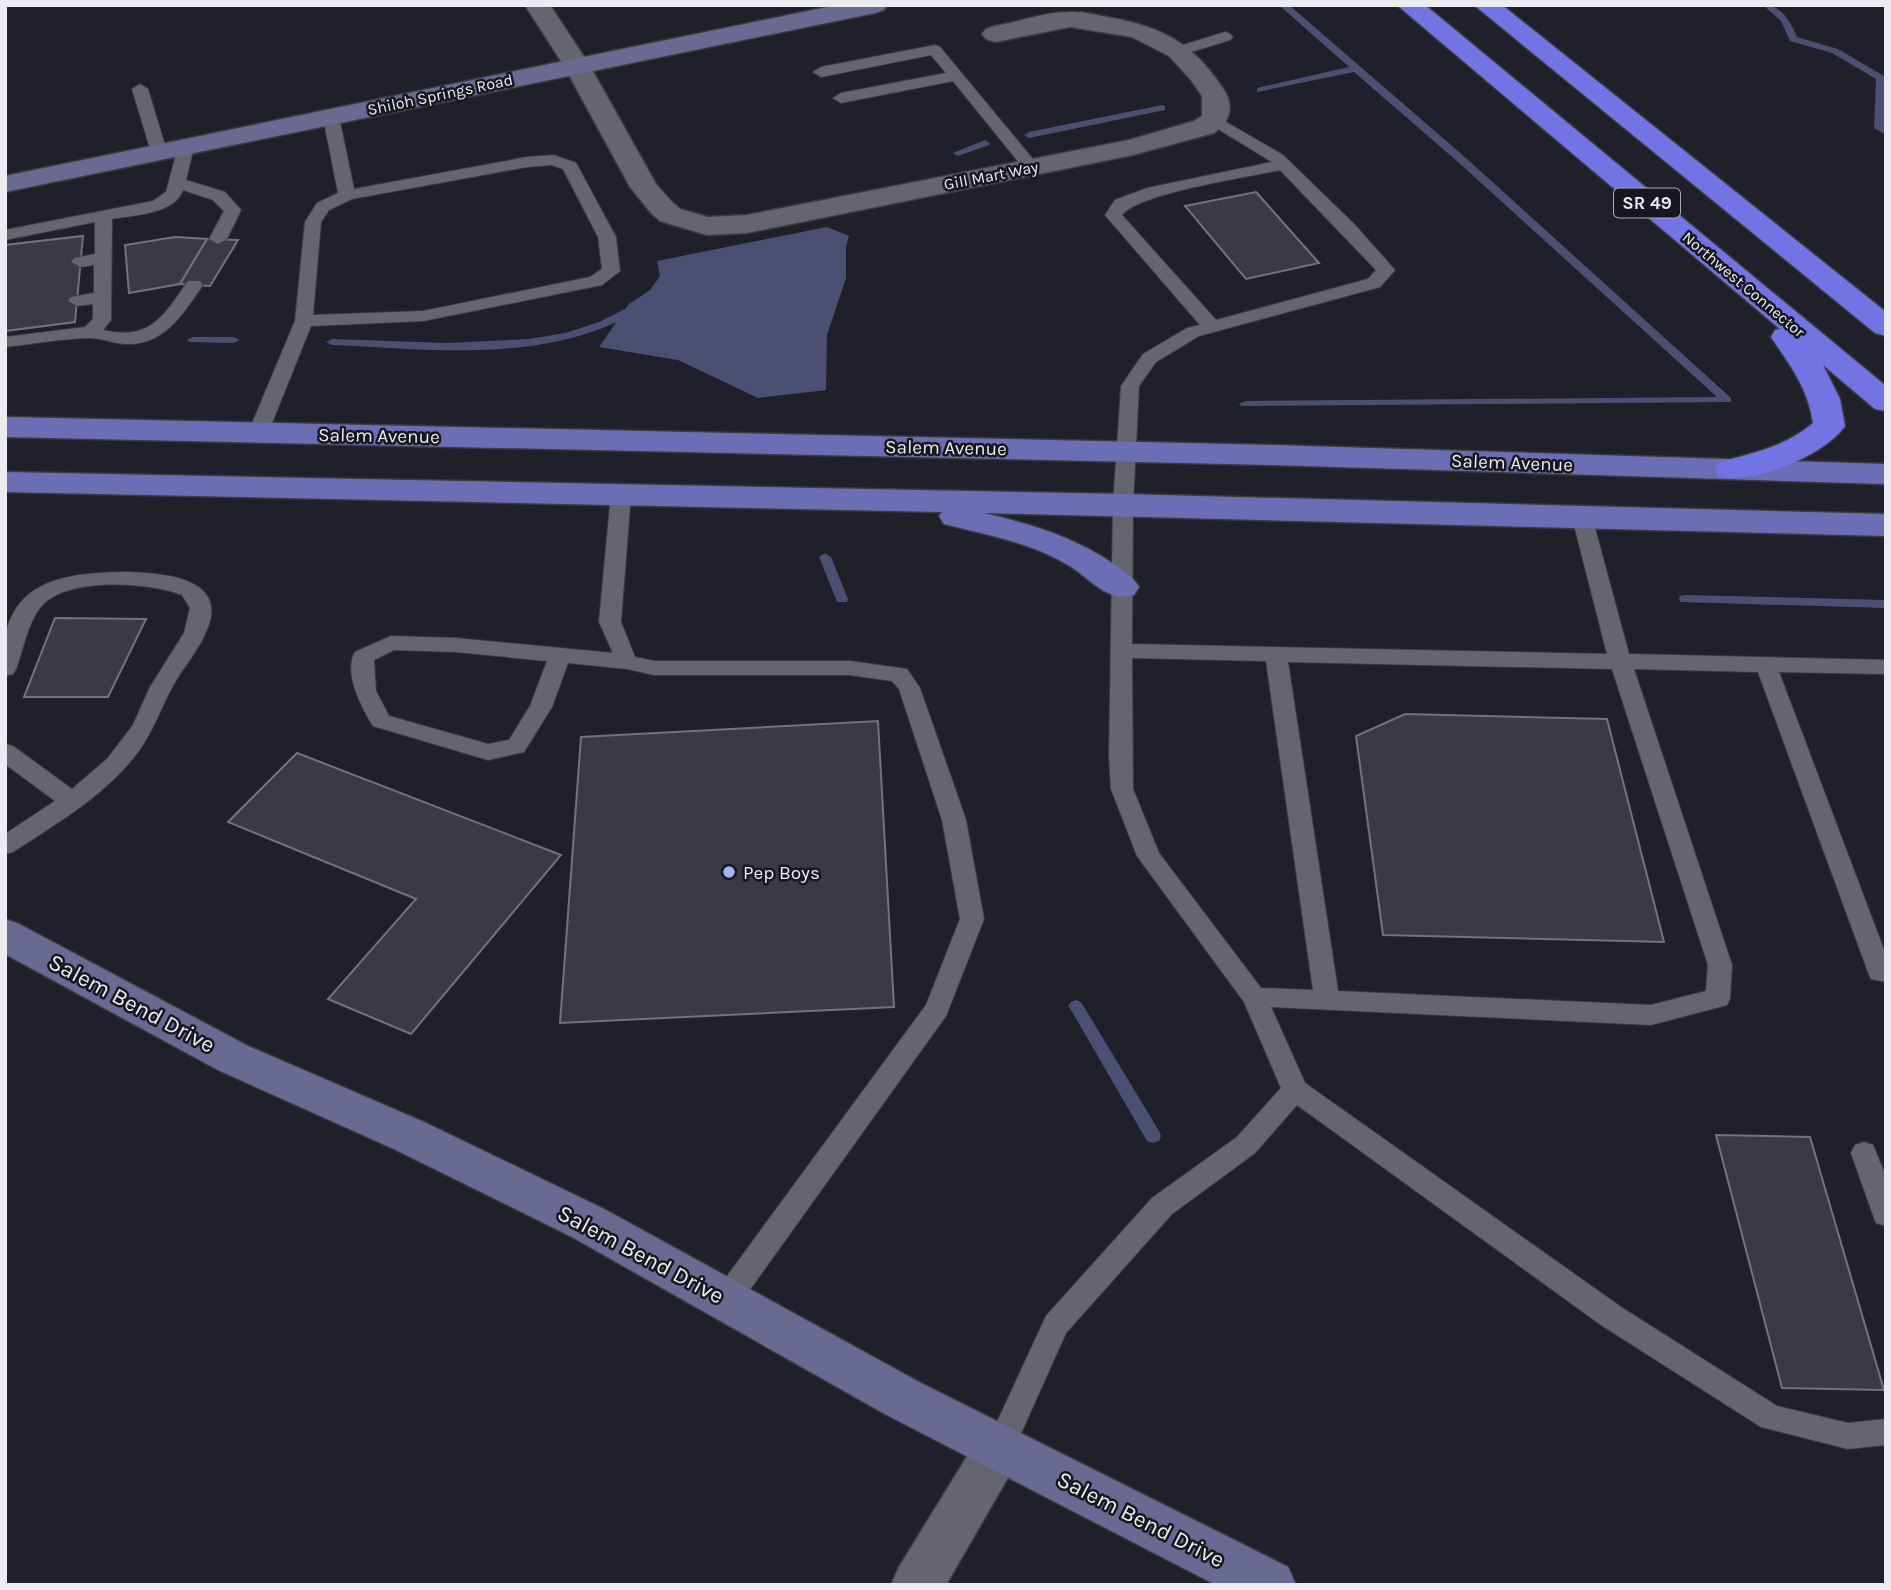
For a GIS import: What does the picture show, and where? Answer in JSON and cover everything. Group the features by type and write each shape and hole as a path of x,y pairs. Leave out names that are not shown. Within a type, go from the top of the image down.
{"highway":[{"name":"Northwest Connector","path":"1409,5 1886,402"},
{"name":"SR 49","path":"1486,5 1800,258 1886,307"},
{"path":"1800,258 1886,327"},
{"path":"1731,469 1783,457 1812,442 1829,426 1827,403 1813,374 1751,290"}],"main road":[{"name":"Salem Avenue","path":"5,427 1126,451 1886,474"},
{"path":"5,482 1123,505 1886,525"},
{"path":"896,500 1040,538 1080,557 1122,587"}],"street":[{"name":"Gill Mart Way","path":"537,5 577,66 644,187 670,215 708,226 747,224 1133,147 1204,127 1214,120"},
{"name":"Shiloh Springs Road","path":"5,184 875,5"},
{"path":"995,34 1078,20 1139,30 1178,51 1201,75 1215,96 1217,112 1214,120"},
{"name":"Salem Bend Drive","path":"5,935 233,1058 410,1136 541,1200 902,1398 1270,1585"},
{"path":"917,1585 1000,1448"}],"lane":[{"path":"1178,51 1225,37"},
{"path":"821,72 935,50 1031,167"},
{"path":"841,98 956,76"},
{"path":"140,89 159,152"},
{"path":"331,117 347,195"},
{"path":"1214,120 1259,146 1283,165 1349,229 1386,270 1374,284 1193,332 1149,358 1130,386 1123,505 1120,757 1122,789 1149,856 1254,997 1295,1090 1611,1316 1772,1418 1848,1436 1886,1432"},
{"path":"5,235 158,205 174,194 186,147"},
{"path":"258,433 304,321 313,222 323,207 347,195 527,162 554,160 570,166 607,237 611,271 596,281 423,316 304,321"},
{"path":"1212,327 1113,215 1121,204 1153,192 1283,165"},
{"path":"177,182 219,196 233,209 218,239"},
{"path":"90,332 102,320 104,217"},
{"path":"80,262 104,258"},
{"path":"5,342 90,332 116,339 146,337 168,324 194,285"},
{"path":"77,301 103,297"},
{"path":"621,494 610,622 627,662"},
{"path":"1254,997 1651,1015 1718,998 1720,965 1608,624 1582,517"},
{"path":"5,668 27,609 46,591 65,583 140,580 173,583 191,590 199,599 201,611 193,635 159,692 142,729 121,757 70,801 5,846"},
{"path":"560,655 541,707 516,746 488,752 381,721 365,691 363,657 391,643 456,645 560,655 627,662 654,667 850,668 899,674 909,688 954,820 972,919 937,1009 726,1300"},
{"path":"1121,651 1886,667"},
{"path":"1276,654 1327,1000"},
{"path":"1766,665 1883,972"},
{"path":"5,752 70,801"},
{"path":"1000,1448 1056,1325 1162,1206 1246,1145 1295,1090"},
{"path":"1864,1153 1886,1215"}],"water":[{"path":"827,227 849,236 846,247 846,278 827,335 826,390 758,398 678,360 599,347 629,304 650,290 660,276 657,261"}],"building":[{"path":"1256,192 1319,263 1246,279 1185,206"},
{"path":"83,236 75,322 5,331 5,245"},
{"path":"175,237 207,239 180,284 129,293 125,245"},
{"path":"207,239 238,240 210,286 180,284"},
{"path":"55,618 146,619 108,697 24,697"},
{"path":"1405,714 1607,719 1664,942 1383,935 1356,736"},
{"name":"Pep Boys","path":"878,721 894,1007 560,1023 581,737"},
{"path":"297,753 561,855 411,1034 328,999 416,899 228,822"},
{"path":"1716,1135 1810,1137 1884,1390 1782,1388"}],"waterway":[{"path":"1283,5 1356,68"},
{"path":"1767,5 1785,20 1793,39 1835,51 1881,78 1879,128 1886,132"},
{"path":"1245,404 1727,400 1462,160 1356,68"},
{"path":"1260,90 1356,68"},
{"path":"1029,135 1162,108"},
{"path":"958,153 985,143"},
{"path":"332,342 448,346 529,343 567,336 603,324 635,307"},
{"path":"193,340 234,340"},
{"path":"825,557 842,599"},
{"path":"1685,599 1886,604"},
{"path":"1076,1006 1153,1136"}],"place":[{"name":"Pep Boys","path":"729,872"}]}
